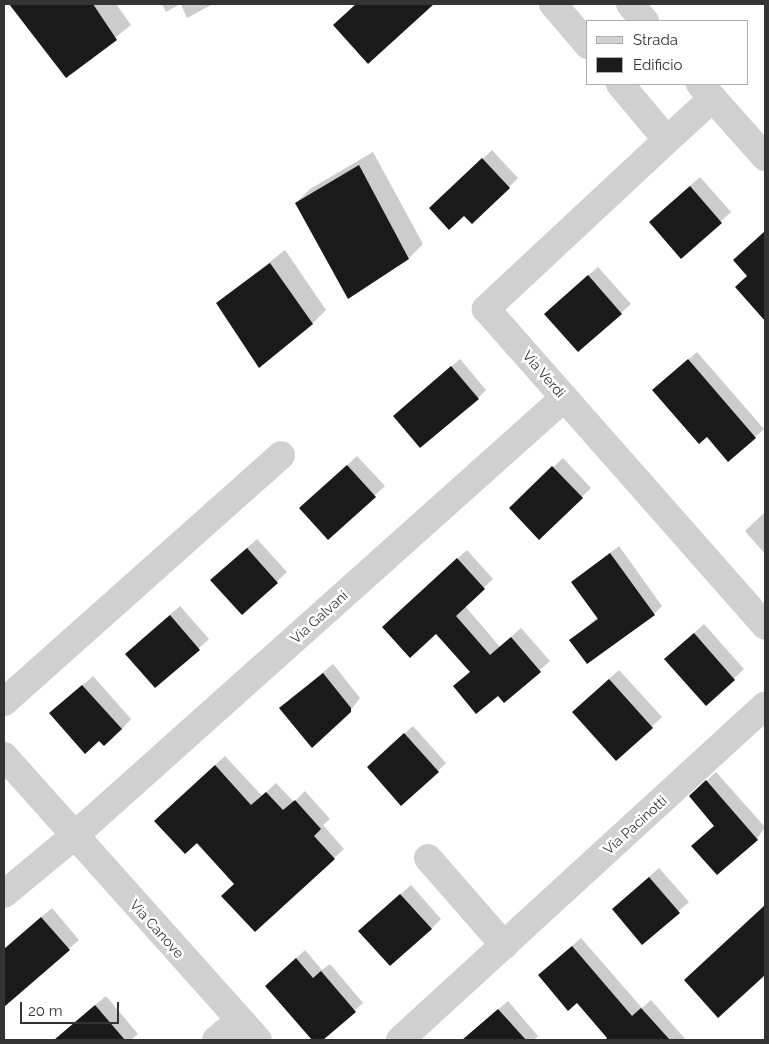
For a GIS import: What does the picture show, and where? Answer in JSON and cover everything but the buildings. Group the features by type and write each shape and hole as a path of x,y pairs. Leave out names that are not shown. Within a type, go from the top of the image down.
{"street":[{"path":"554,4 586,43"},
{"path":"630,4 644,20"},
{"path":"621,85 667,140"},
{"path":"707,91 765,157"},
{"name":"Via Verdi","path":"707,91 667,140 486,309 765,625"},
{"name":"Via Galvani","path":"73,837 564,398"},
{"path":"4,702 281,455"},
{"name":"Via Pacinotti","path":"400,1040 765,705"},
{"name":"Via Canove","path":"4,756 73,837 258,1040"},
{"path":"4,894 73,837"},
{"path":"428,858 504,944"},
{"path":"216,1040 240,1020"}]}
